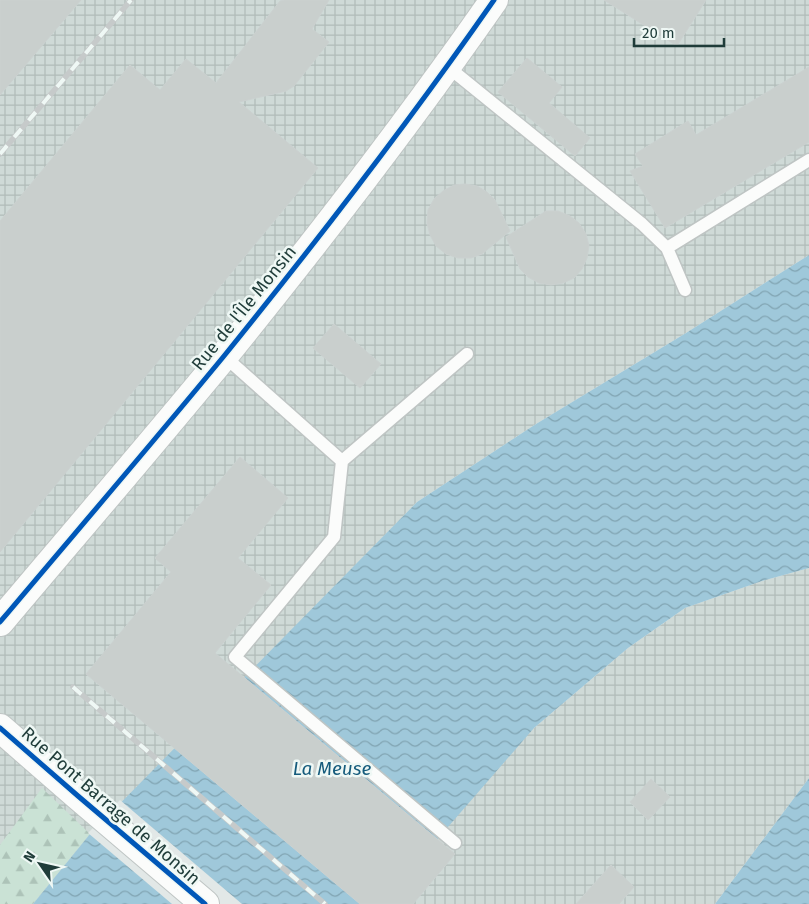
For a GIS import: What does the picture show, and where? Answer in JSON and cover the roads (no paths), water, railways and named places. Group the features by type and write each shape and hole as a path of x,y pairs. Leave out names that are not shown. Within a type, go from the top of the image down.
{"street":[{"name":"Rue de l'Île Monsin","path":"0,622 224,356 366,176 448,67 494,0"},
{"name":"Rue Pont Barrage de Monsin","path":"0,728 205,904"}],"lane":[{"path":"448,67 642,224 667,248 685,290"},
{"path":"667,248 809,160"},
{"path":"455,843 235,657 334,537 342,461 467,354"},
{"path":"224,356 342,461"}],"water":[{"name":"La Meuse","path":"809,255 809,568 762,581 685,608 628,648 534,728 381,904 33,904 90,834 417,502 536,424 686,333"},
{"path":"809,778 809,904 715,904"}],"railway":[{"path":"0,154 131,0"},
{"path":"73,687 325,904"}]}
